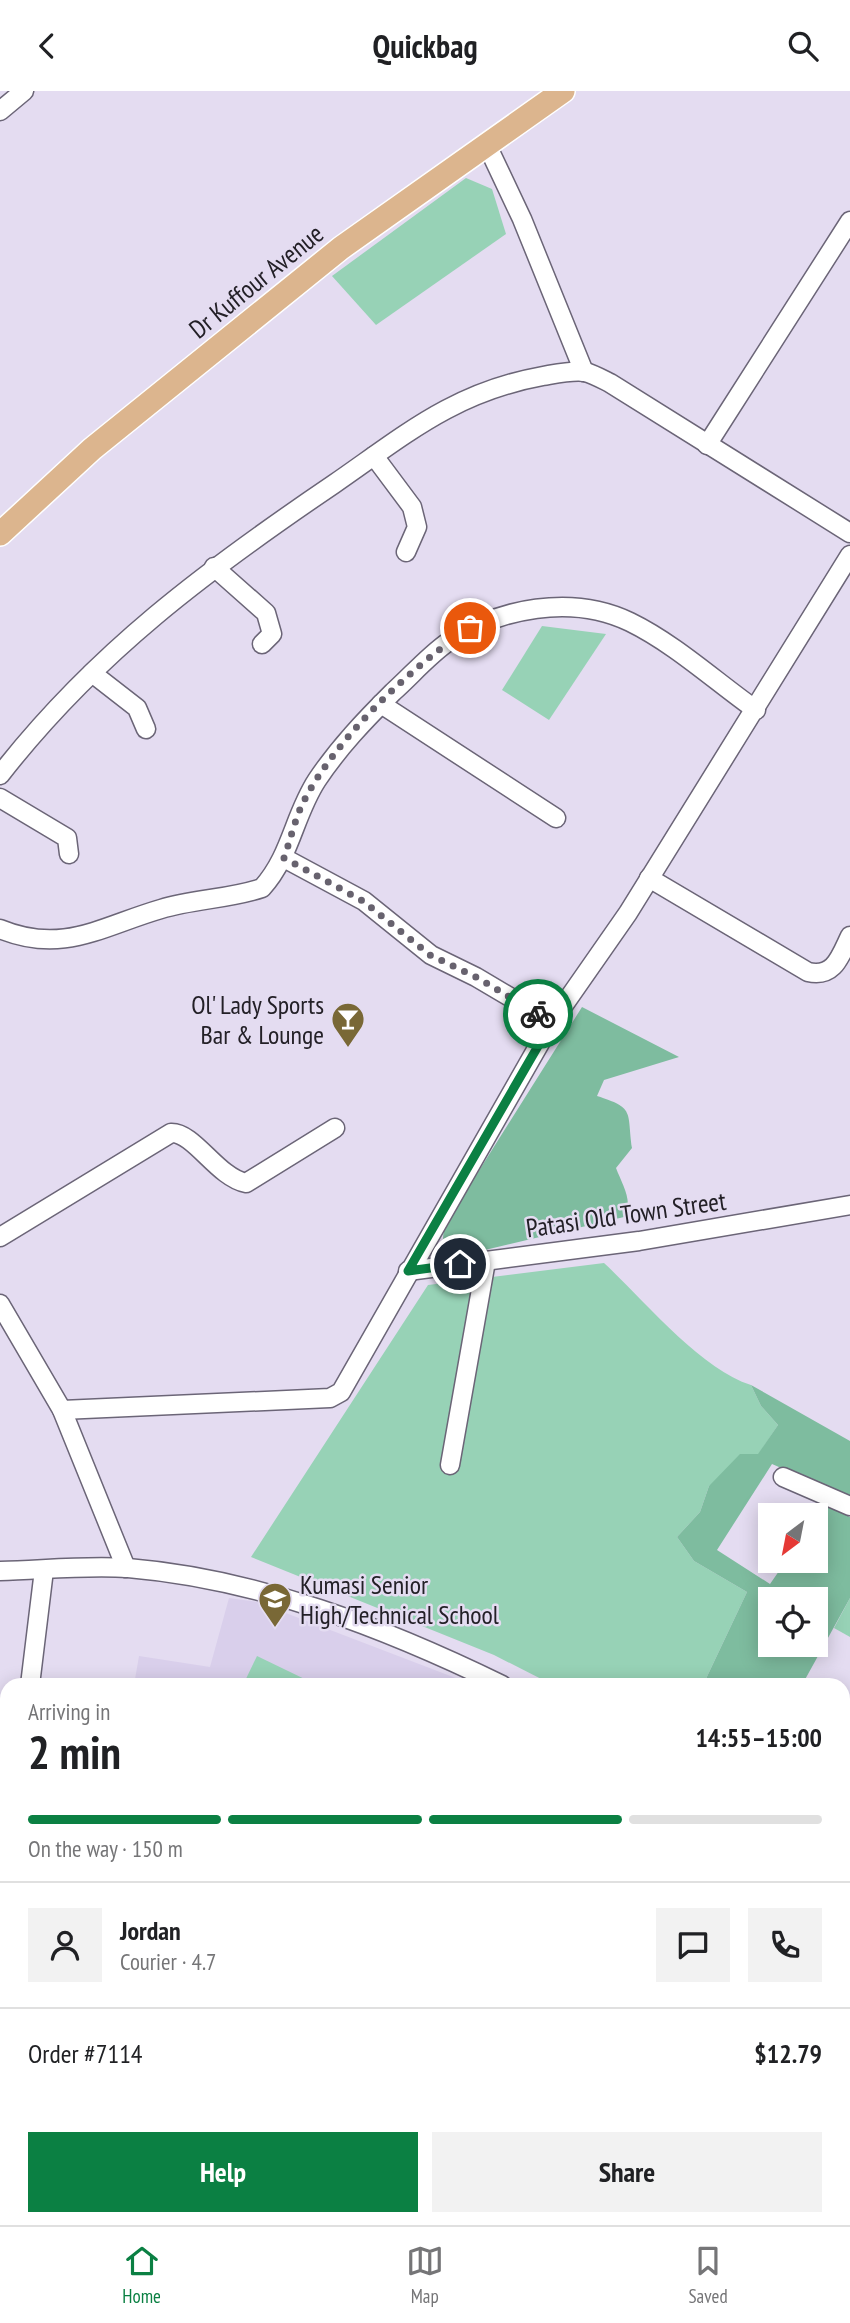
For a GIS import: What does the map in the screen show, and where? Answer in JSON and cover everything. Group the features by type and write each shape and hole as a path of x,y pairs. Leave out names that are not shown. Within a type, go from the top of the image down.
{"main road":[{"name":"Dr Kuffour Avenue","path":"0,534 92,449 341,247 563,91"}],"street":[{"path":"0,111 24,91"},
{"path":"487,145 522,219 584,372"},
{"path":"707,445 850,221"},
{"path":"0,775 56,709 166,604 214,567 425,419 476,393 523,380 584,372 610,383 850,533"},
{"path":"374,456 412,507 417,527 406,552"},
{"path":"62,1410 330,1398 341,1392 552,1022 649,879 850,555"},
{"path":"214,567 266,613 272,634 262,644"},
{"path":"0,929 40,940 89,935 163,908 262,888 284,858 300,808 339,747 445,644 470,628 506,613 555,607 585,610 628,621 756,710"},
{"path":"92,673 137,708 146,729"},
{"path":"381,704 556,818"},
{"path":"0,798 67,838 69,854"},
{"path":"284,858 363,901 430,955 476,977 552,1022"},
{"path":"649,879 808,972 822,975 831,971 850,936"},
{"path":"0,1237 172,1133 183,1135 232,1180 246,1183 335,1128"},
{"name":"Patasi Old Town Street","path":"408,1271 639,1241 850,1205"},
{"path":"450,1465 486,1261"},
{"path":"0,1304 62,1410 126,1568"},
{"path":"783,1477 850,1506"},
{"path":"0,1571 126,1568 209,1579 291,1599 439,1654 488,1678"},
{"path":"31,1678 44,1570"}],"shaded area":[{"name":"Kumasi Senior High/Technical School","path":"229,1598 257,1602 456,1678 135,1678 139,1656 210,1667"}],"green space":[{"path":"466,178 492,189 506,234 376,325 332,276"},
{"path":"542,626 606,634 549,720 502,690"},
{"path":"582,1007 679,1057 604,1080 597,1096 618,1104 629,1118 632,1148 616,1168 628,1205 624,1217 464,1255 447,1249 443,1241 446,1223"},
{"path":"604,1263 693,1349 732,1377 751,1385 761,1406 778,1425 758,1455 709,1486 700,1512 677,1537 694,1561 747,1592 706,1678 539,1678 494,1655 251,1557 428,1285"},
{"path":"751,1385 850,1441 850,1498 772,1464 717,1550 770,1584 778,1573 828,1573 828,1507 850,1517 850,1598 828,1638 828,1587 758,1587 758,1657 817,1657 806,1678 706,1678 747,1592 694,1561 677,1537 700,1512 709,1486 740,1454 758,1454 778,1425 761,1406"},
{"path":"850,1598 850,1637 834,1628"},
{"path":"257,1656 303,1678 246,1678"}],"way so far":[{"path":"470,628 445,644 419,667 339,747 300,808 284,858 363,901 410,942 430,955 476,977 538,1014"}],"place":[{"name":"Ol' Lady Sports Bar & Lounge","path":"348,1049"},
{"name":"Kumasi Senior High/Technical School","path":"275,1629"}],"route":[{"path":"460,1264 408,1271 552,1022 538,1014"}]}
